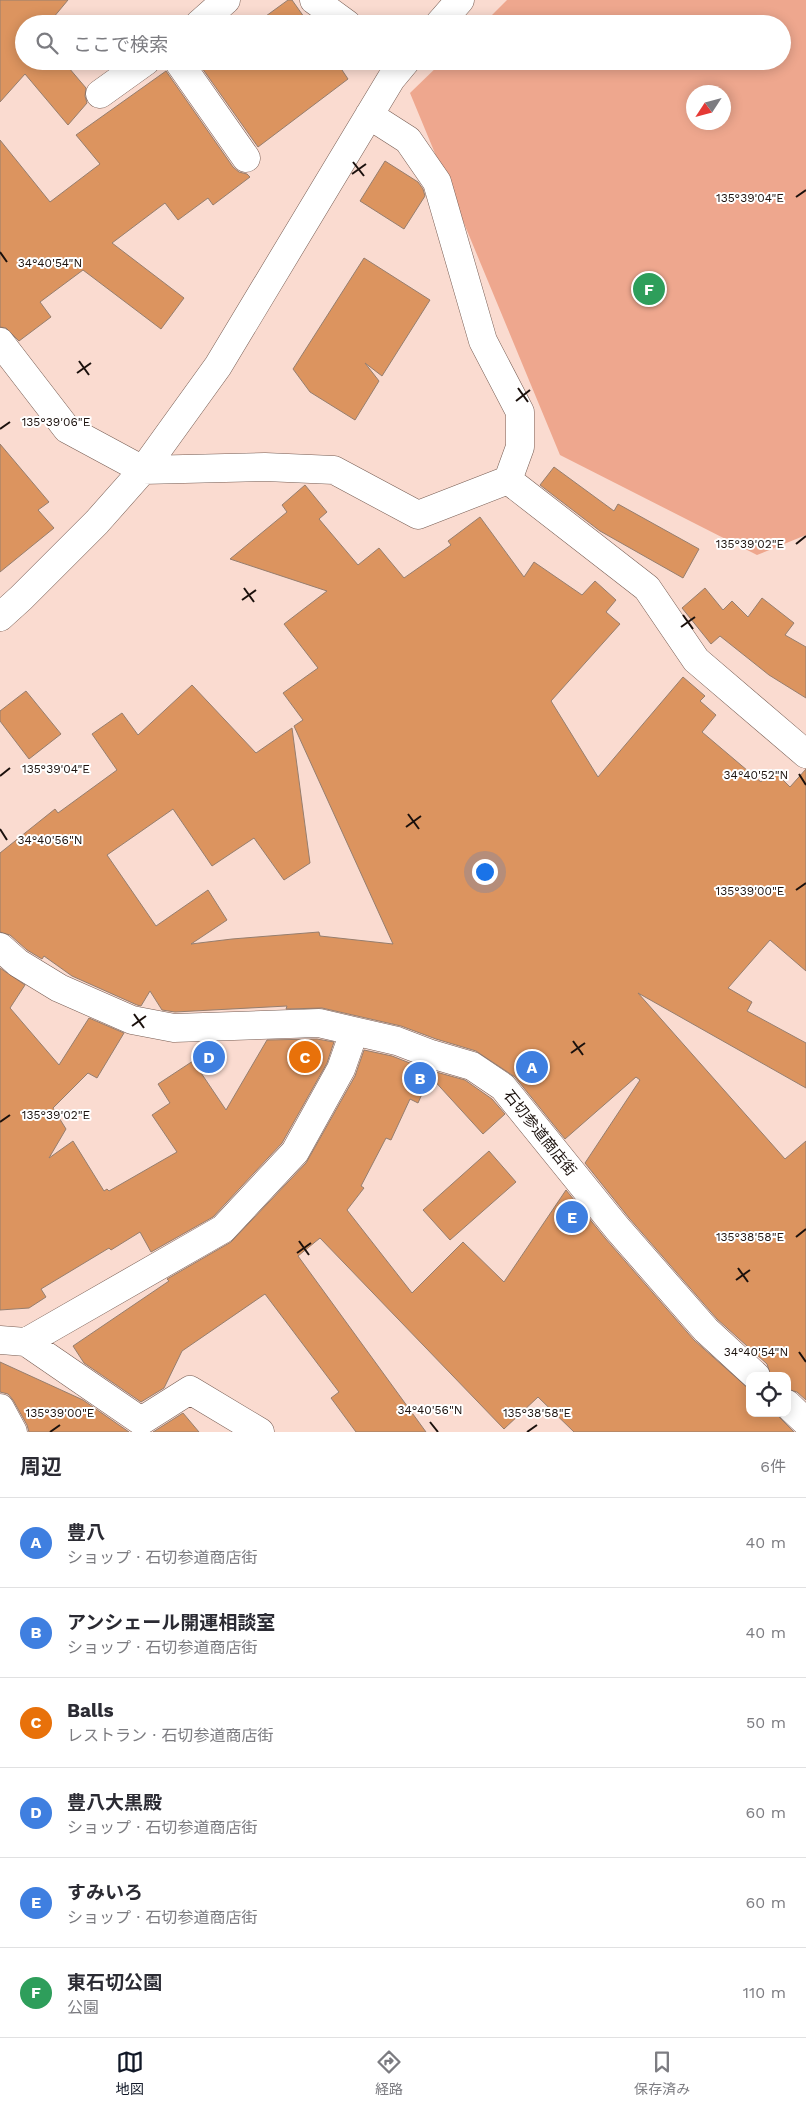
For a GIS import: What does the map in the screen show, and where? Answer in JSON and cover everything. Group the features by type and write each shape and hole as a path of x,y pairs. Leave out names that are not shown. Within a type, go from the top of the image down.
{"street":[{"path":"209,15 226,0"},
{"path":"314,0 335,15"},
{"path":"447,15 460,0"},
{"path":"100,94 133,70"},
{"path":"184,70 246,158"},
{"path":"0,617 97,522 143,470 218,366 390,78 397,70"},
{"path":"0,342 67,429 143,470 265,467 334,470 418,515 508,480 520,448 520,412 483,341 437,182 408,140 369,115"},
{"path":"508,480 647,588 696,660 806,754"},
{"name":"石切参道商店街","path":"0,947 18,962 59,988 132,1020 174,1028 319,1023 397,1041 431,1054 472,1066 503,1087 617,1228 700,1323 752,1372"},
{"path":"260,1432 190,1390 141,1421 13,1341 223,1229 295,1152 341,1069 354,1032"},
{"path":"0,1408 13,1432"},
{"path":"791,1408 806,1422"}],"shaded area":[{"path":"507,0 806,0 806,535 757,555 560,455 410,93 434,70 791,70 791,15 492,15"}],"building":[{"path":"0,0 68,0 56,15 15,15 15,70 71,70 86,88 85,96 87,103 68,125 25,74 0,102"},
{"path":"288,0 292,0 303,15 267,15"},
{"path":"203,70 342,70 348,79 258,147"},
{"path":"166,71 233,167 250,177 213,205 208,198 178,220 165,203 112,243 184,298 161,329 83,270 40,302 51,317 19,341 6,328 0,327 0,140 50,202 100,164 76,135"},
{"path":"385,161 418,182 425,196 404,229 360,201"},
{"path":"364,258 430,300 382,376 365,363 379,381 355,420 310,392 293,369"},
{"path":"0,444 49,502 38,510 54,528 0,572"},
{"path":"554,467 614,511 618,504 699,549 683,578 600,531 540,485"},
{"path":"305,485 327,512 319,519 358,565 379,548 404,578 451,545 448,541 480,517 524,577 534,562 582,595 595,581 616,600 606,612 620,624 551,701 598,777 683,677 705,696 700,701 716,715 702,732 761,782 772,769 790,787 806,769 806,971 770,940 728,988 752,1002 747,1011 806,1043 806,1088 638,993 785,1159 806,1141 806,1400 797,1392 791,1390 791,1372 770,1372 767,1364 717,1319 629,1218 585,1163 640,1080 636,1077 565,1139 515,1077 476,1051 401,1026 322,1008 286,1009 287,1006 175,1012 162,1010 150,991 141,1006 137,1005 72,976 44,956 42,959 27,950 10,935 0,932 0,853 55,809 58,813 117,770 92,734 122,713 138,735 192,685 256,753 292,728 310,863 284,880 254,838 212,866 173,809 107,855 156,926 208,890 227,920 191,944 319,932 320,936 393,944 294,726 303,720 283,693 318,668 284,624 327,591 230,559 287,512 282,505"},
{"path":"705,588 723,610 732,601 748,617 762,598 794,623 785,635 806,647 806,698 769,675 720,636 711,644 682,608"},
{"path":"26,691 61,734 29,759 0,721 0,711"},
{"path":"0,968 25,985 10,1008 59,1065 89,1018 124,1033 97,1078 88,1073 53,1108 66,1129 49,1158 73,1141 104,1191 107,1189 109,1191 177,1152 152,1115 170,1103 158,1084 193,1061 226,1110 267,1040 317,1039 334,1042 327,1063 282,1143 213,1217 151,1252 140,1232 111,1250 109,1248 41,1289 46,1297 29,1308 0,1310"},
{"path":"364,1050 392,1056 425,1069 465,1080 492,1099 505,1114 483,1134 430,1076 418,1103 410,1099 391,1140 386,1138 361,1186 364,1188 347,1210 412,1293 463,1242 504,1282 566,1190 694,1340 746,1386 746,1417 779,1417 794,1432 574,1432 538,1397 504,1429 320,1238 298,1256 426,1432 356,1432 331,1398 339,1392 265,1294 182,1351 164,1388 141,1402 84,1363 73,1346 169,1281 167,1279 231,1242 306,1163 355,1076"},
{"path":"489,1151 516,1182 450,1240 423,1210"},
{"path":"0,1362 83,1400 129,1432 29,1432 13,1400 8,1394 0,1392"},
{"path":"183,1413 199,1432 153,1432"}],"place":[{"name":"東石切公園","path":"649,289"},
{"name":"豊八大黒殿","path":"209,1057"},
{"name":"Balls","path":"305,1057"},
{"name":"豊八","path":"532,1067"},
{"name":"アンシェール開運相談室","path":"420,1078"},
{"name":"すみいろ","path":"572,1217"}]}
